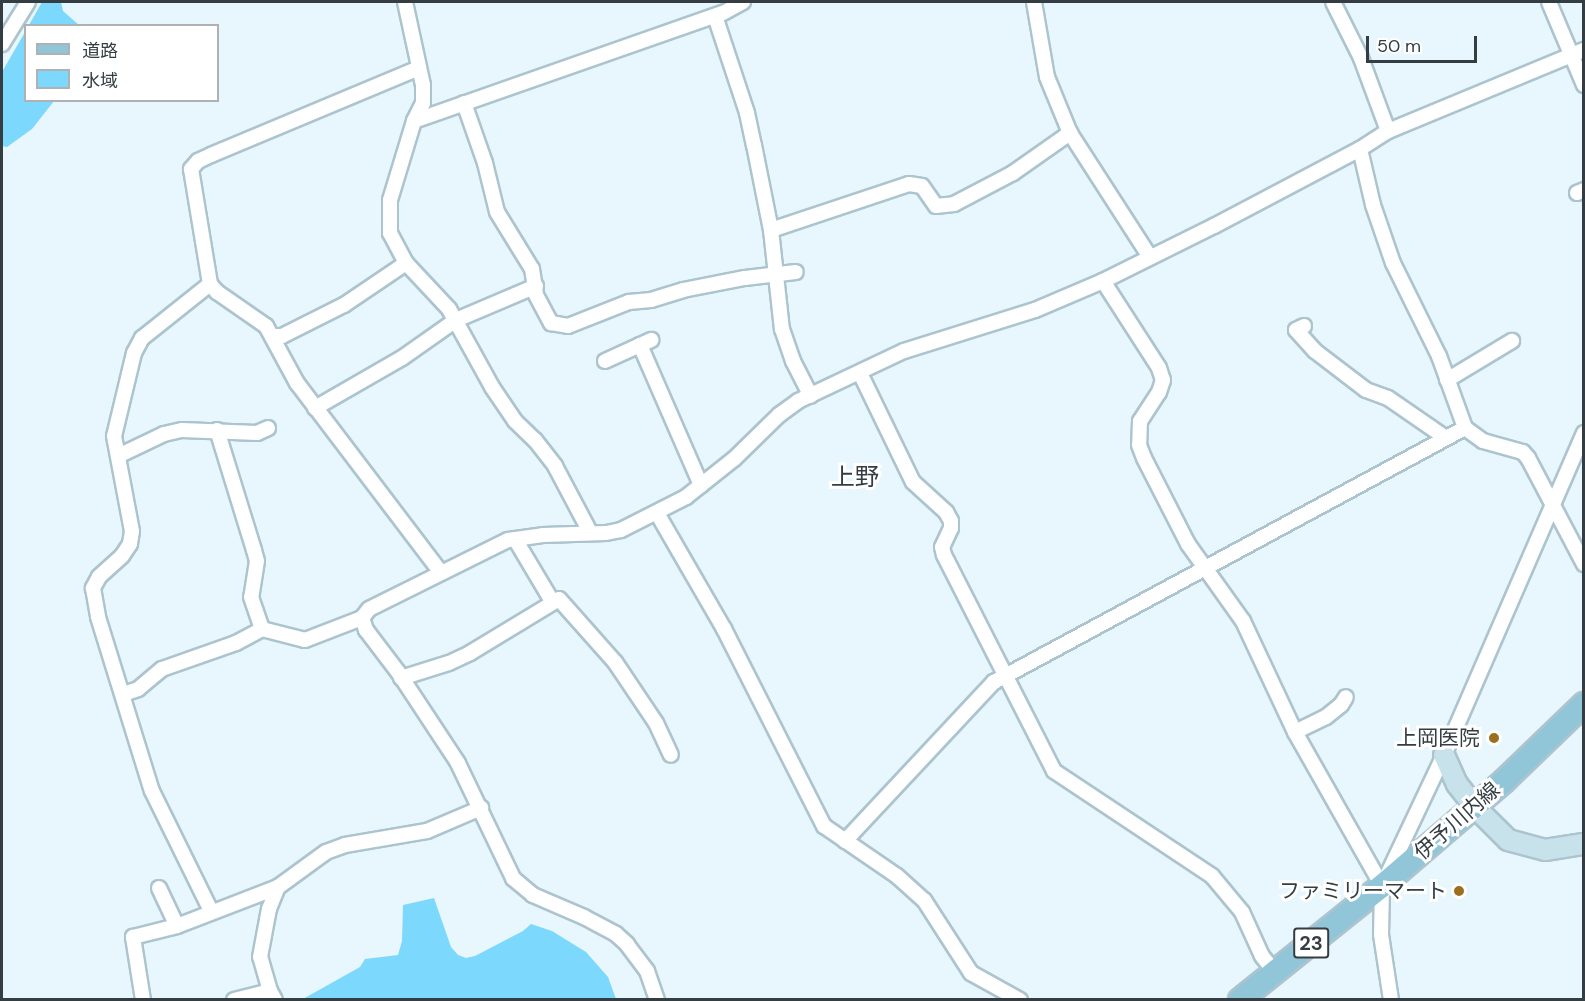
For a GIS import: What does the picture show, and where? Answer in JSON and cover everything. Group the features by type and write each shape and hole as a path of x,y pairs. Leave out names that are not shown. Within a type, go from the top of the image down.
{"main road":[{"name":"伊予川内線","path":"1240,999 1382,886 1474,806 1584,704"}],"street":[{"path":"2,44 28,2"},
{"path":"405,2 419,68 423,103 414,121 390,200 388,214 390,233 406,263 429,285 456,320 492,387 515,421 535,440 555,466 590,532"},
{"path":"414,121 715,16 743,2"},
{"path":"1034,2 1047,77 1070,134 1150,257"},
{"path":"1333,2 1361,58 1388,131"},
{"path":"1549,2 1577,52 1584,85"},
{"path":"715,16 747,113 771,231 782,329 793,361 810,396"},
{"path":"123,694 138,689 162,669 236,643 262,629 305,640 362,618 369,609 515,539 621,530 657,513 700,485 734,459 779,415 810,396 904,351 1035,310 1103,281 1214,226 1360,149 1388,131 1577,52"},
{"path":"419,68 198,161 191,169 210,284 266,326 285,363 315,408 441,573"},
{"path":"464,103 485,163 497,212 532,269 536,295 551,323 568,326 622,304 776,272 796,272"},
{"path":"771,231 909,184 922,186 936,206 954,204 1012,173 1070,134"},
{"path":"1360,149 1373,205 1393,263 1447,380 1465,428 1483,441 1523,452 1584,564"},
{"path":"273,336 282,336 344,305 406,263"},
{"path":"1103,281 1159,368 1163,380 1159,392 1140,421 1139,445 1188,544 1243,621 1294,732 1382,886"},
{"path":"210,284 142,338 134,353 116,420 114,436 132,531 130,544 122,556 99,577 93,588 96,609 152,791 211,911"},
{"path":"315,408 402,358 456,320 536,286"},
{"path":"1304,326 1296,330 1315,351 1366,390 1388,398 1446,438"},
{"path":"1447,380 1512,341"},
{"path":"605,361 646,343 700,485"},
{"path":"860,373 913,482 946,512 951,521 951,528 942,547 944,555 1004,677 1054,771 1212,876 1242,912 1262,956 1274,971"},
{"path":"118,456 164,434 182,430 257,433 268,428"},
{"path":"844,841 994,682 1203,567 1465,428"},
{"path":"217,430 257,561 251,597 262,629"},
{"path":"1391,999 1381,935 1382,886 1444,755 1584,433"},
{"path":"657,513 724,628 824,826 897,876 924,900 971,973 1020,999"},
{"path":"515,539 552,601"},
{"path":"401,678 430,667 449,663 470,653 559,598 615,662 656,723 671,755"},
{"path":"362,618 366,630 458,763 513,878 533,895 616,934 638,956 654,985 657,999"},
{"path":"1294,732 1326,717 1341,705 1346,697"},
{"path":"1444,755 1457,784 1474,806 1508,840 1545,850 1584,844"},
{"path":"143,999 133,937 177,926 278,887 326,852 345,845 427,831 480,808"},
{"path":"234,999 272,995 260,957 269,909 278,887"},
{"path":"159,888 177,926"}],"water":[{"path":"42,2 61,2 63,11 78,24 30,24"},
{"path":"24,34 24,102 53,102 32,129 7,147 2,146 2,72"},
{"path":"434,898 451,947 458,955 466,958 475,956 523,931 531,924 552,931 586,952 608,977 616,999 303,999 360,967 365,959 398,955 402,941 403,905"}],"place":[{"name":"上岡医院","path":"1494,738"},
{"name":"ファミリーマート","path":"1459,891"}],"district":[{"name":"上野","path":"855,477"}]}
